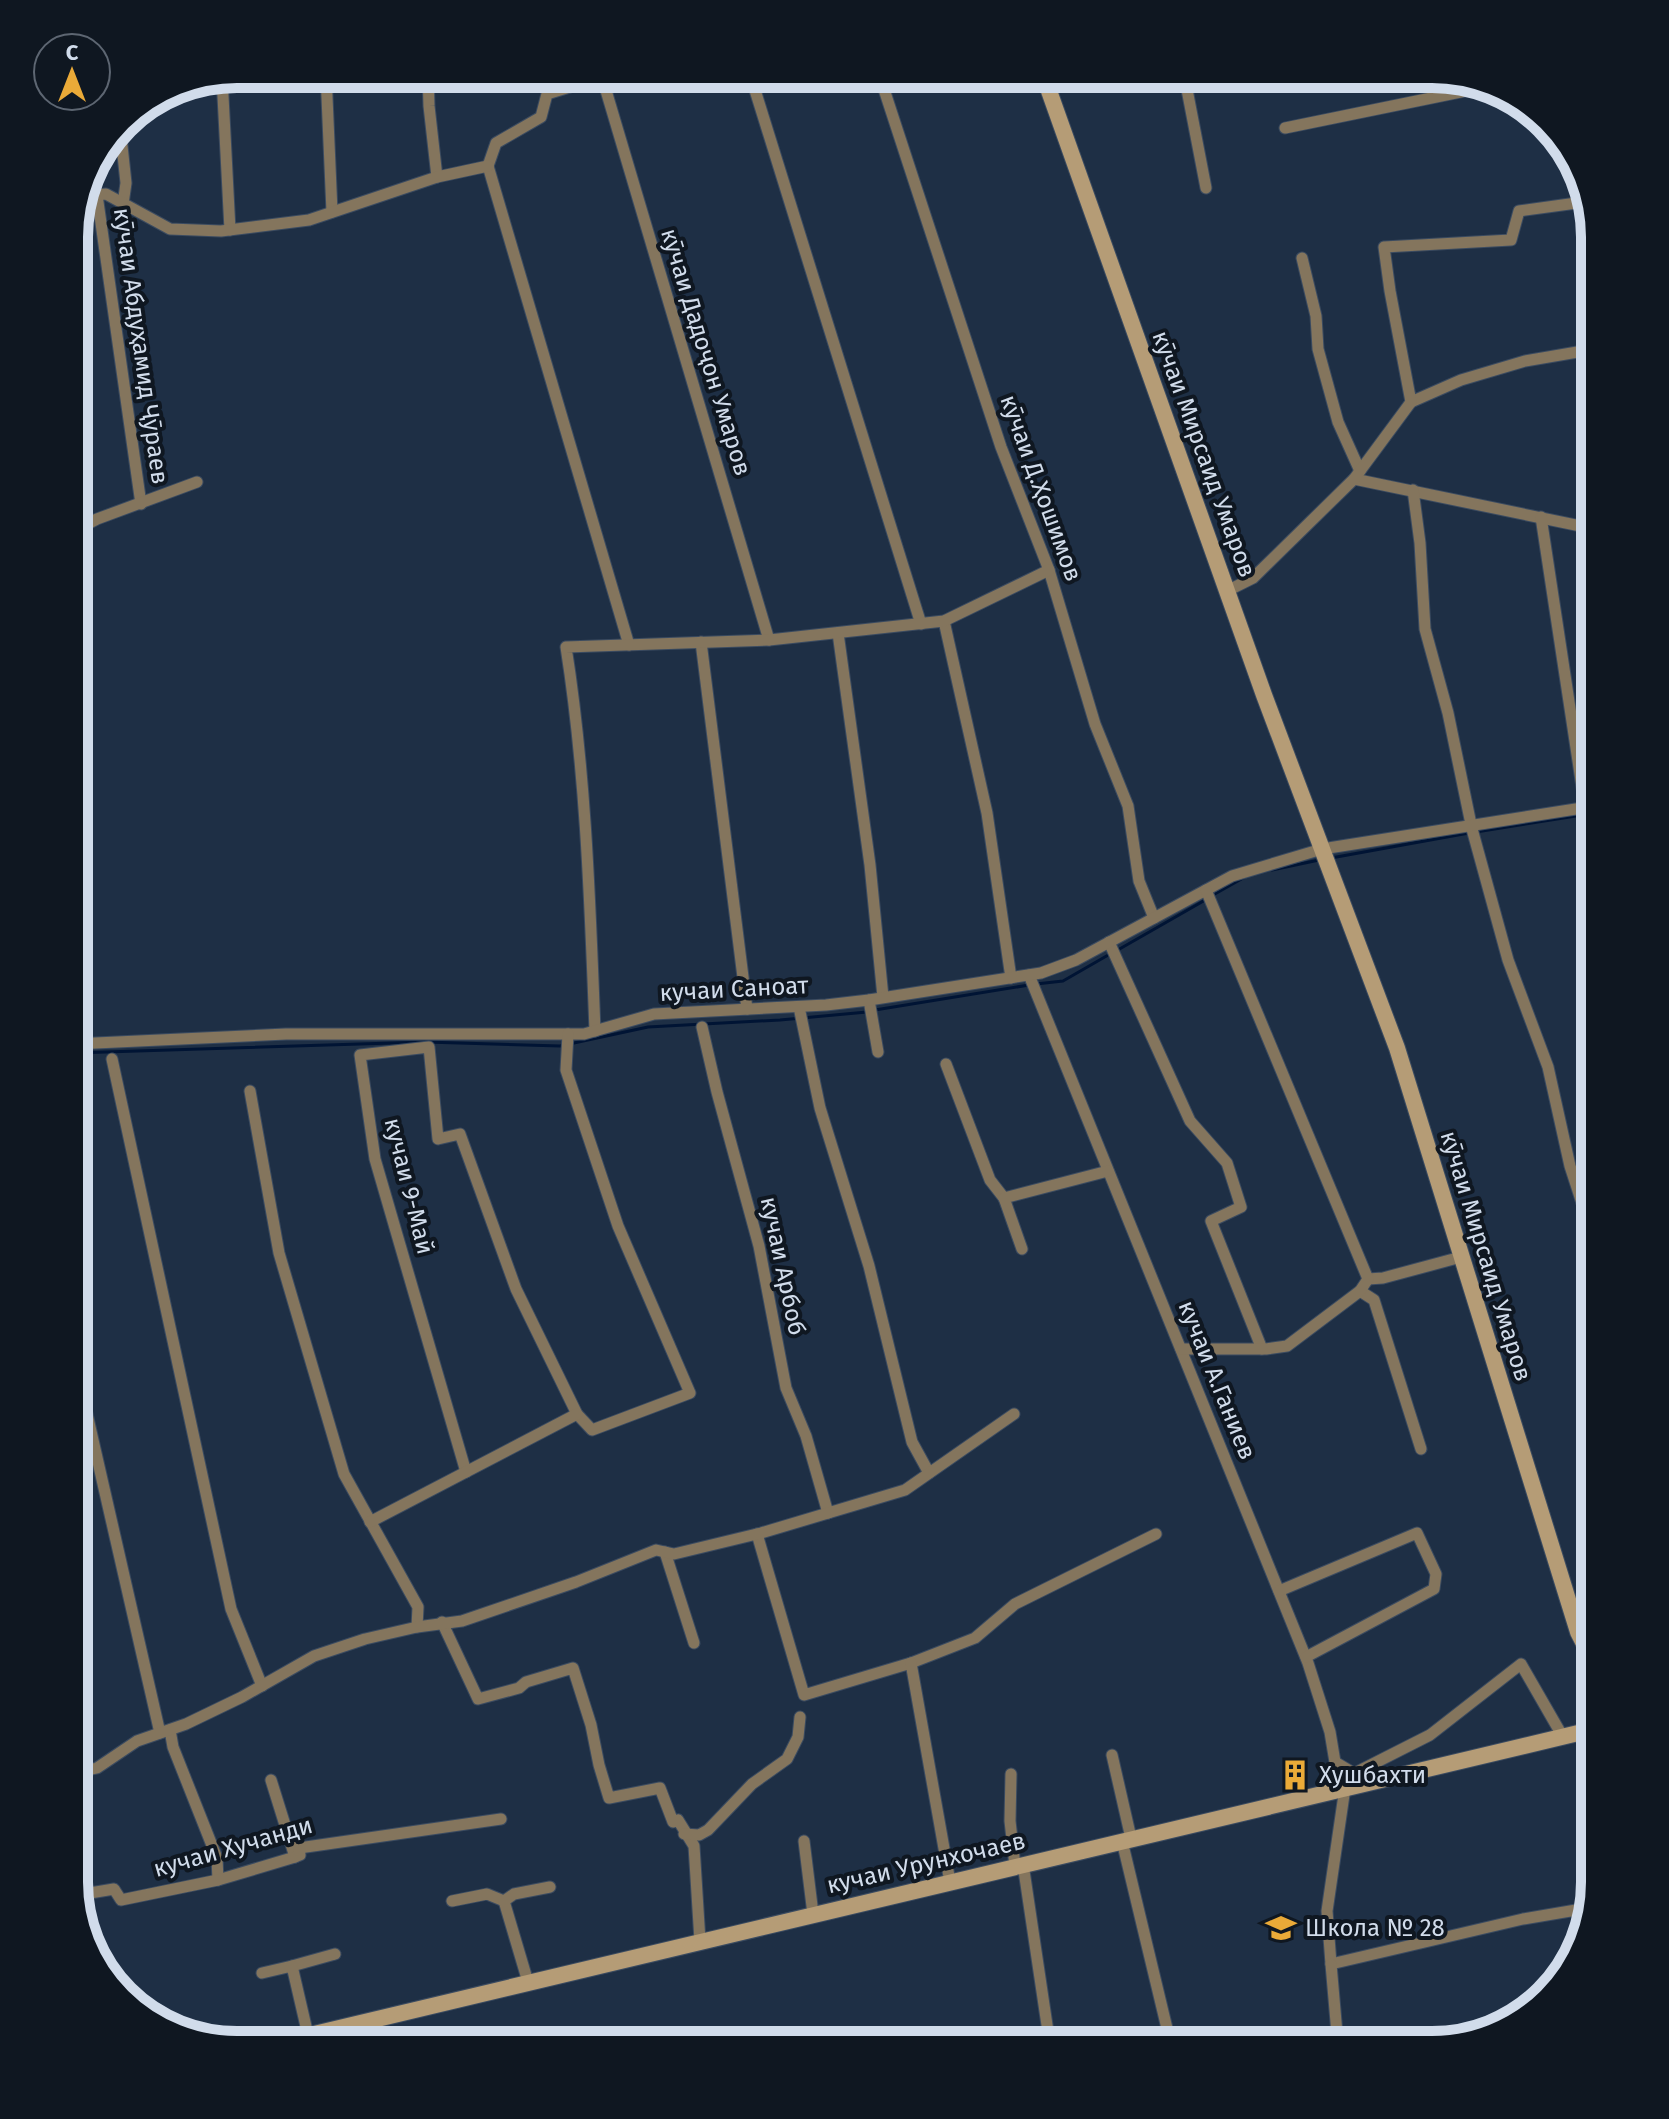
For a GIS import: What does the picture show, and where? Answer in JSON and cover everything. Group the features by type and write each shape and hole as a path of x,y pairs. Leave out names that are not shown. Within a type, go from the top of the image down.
{"street":[{"path":"327,88 332,212"},
{"path":"428,88 437,177"},
{"path":"567,88 547,94 541,117 496,143 488,166 629,645"},
{"name":"кӯчаи Дадоҷон Умаров","path":"610,88 769,640"},
{"path":"754,88 921,624"},
{"name":"кӯчаи Д.Ҳошимов","path":"884,88 1001,447 1049,570 1095,724 1128,806 1139,881 1154,918"},
{"name":"кӯчаи Мирсаид Умаров","path":"1048,88 1227,591 1397,1048 1581,1638"},
{"path":"1187,88 1206,188"},
{"path":"223,89 230,230"},
{"path":"1285,128 1463,92"},
{"name":"кӯчаи Абдуҳамид Ҷӯраев","path":"122,143 126,183 123,204"},
{"path":"97,195 106,194 170,229 230,230 309,220 437,177 488,166"},
{"name":"кӯчаи Абдуҳамид Ҷӯраев","path":"97,195 141,504"},
{"path":"1411,402 1384,247 1511,240 1519,211 1577,203"},
{"path":"1302,258 1316,316 1318,349 1338,422 1357,475"},
{"path":"1227,591 1253,578 1357,475 1411,402 1461,380 1525,361 1581,351"},
{"path":"1357,475 1581,526"},
{"path":"88,524 197,482"},
{"path":"1413,490 1420,543 1425,629 1448,713 1472,830 1508,960 1548,1067 1570,1166 1581,1200"},
{"path":"1541,517 1581,753"},
{"path":"595,1031 588,854 574,697 566,647 769,640 944,621 1049,570"},
{"path":"944,621 987,813 1011,978"},
{"path":"838,633 870,865 883,997"},
{"path":"701,642 747,1009"},
{"name":"кучаи Саноат","path":"88,1043 286,1034 568,1041 654,1014 747,1009 801,1015 871,1008 883,997 1011,978 1031,981 1041,973 1112,949 1154,918 1208,895 1232,876 1324,855 1581,808"},
{"path":"1208,895 1368,1279"},
{"path":"1112,949 1190,1121 1227,1163 1241,1207 1211,1221 1262,1349"},
{"name":"кучаи А.Ганиев","path":"1031,981 1306,1657 1330,1732 1335,1762 1350,1771 1350,1783"},
{"path":"871,1008 878,1052"},
{"path":"801,1015 820,1108 869,1266 912,1442 929,1473"},
{"name":"кучаи Арбоб","path":"702,1027 759,1246 786,1388 806,1436 828,1513"},
{"path":"370,1522 577,1414 592,1430 690,1393 618,1226 566,1070 568,1041"},
{"name":"кучаи 9-Май","path":"466,1472 375,1159 360,1055 429,1047 438,1139 460,1134 516,1289 577,1414"},
{"path":"112,1059 231,1609 262,1686"},
{"path":"946,1064 990,1180 1004,1198 1022,1249"},
{"path":"250,1091 279,1253 344,1474 418,1607 417,1627"},
{"path":"1004,1198 1108,1171"},
{"path":"1368,1279 1383,1278 1461,1257"},
{"path":"1181,1349 1287,1346 1360,1291 1368,1279"},
{"path":"1360,1291 1374,1300 1421,1449"},
{"path":"88,1770 97,1768 137,1741 262,1686 314,1656 365,1639 442,1622 462,1621 576,1582 656,1550 674,1554 757,1534 905,1490 1014,1414"},
{"path":"88,1415 165,1731 217,1858 218,1880"},
{"path":"1279,1591 1417,1533 1436,1574 1434,1589 1306,1657"},
{"path":"757,1534 804,1695 911,1663 975,1638 1015,1604 1156,1534"},
{"path":"665,1552 694,1643"},
{"path":"442,1622 478,1699 573,1668 609,1798 660,1788 673,1822 678,1820 694,1846 700,1941"},
{"path":"911,1663 950,1882"},
{"path":"1337,2031 1327,1911 1350,1783 1430,1735 1521,1664 1563,1737"},
{"path":"684,1834 699,1835 708,1830 752,1784 787,1759 798,1737 800,1717"},
{"name":"кучаи Урунхочаев","path":"325,2031 1127,1840 1350,1783 1581,1732"},
{"path":"1112,1755 1168,2031"},
{"path":"1011,1774 1010,1821 1048,2031"},
{"path":"271,1780 295,1857"},
{"name":"кучаи Хучанди","path":"88,1893 114,1889 121,1900 218,1880 295,1857 300,1855 299,1848 501,1819"},
{"path":"804,1841 813,1914"},
{"path":"504,1901 514,1894 550,1887"},
{"path":"452,1901 487,1894 504,1901"},
{"path":"504,1901 528,1982"},
{"path":"1331,1964 1523,1919 1578,1910"},
{"path":"262,1973 335,1954"},
{"path":"292,1966 307,2031"}],"waterway":[{"path":"1476,832 1581,815"},
{"path":"1331,858 1469,833"},
{"path":"1272,870 1319,860"},
{"path":"1213,895 1245,877"},
{"path":"1116,951 1207,899"},
{"path":"1036,984 1063,981 1110,954"},
{"path":"875,1010 1029,985"},
{"path":"88,1053 425,1042 560,1046 648,1027 867,1012"}],"place":[{"name":"Хушбахти","path":"1295,1775"},
{"name":"Школа № 28","path":"1281,1928"}]}
